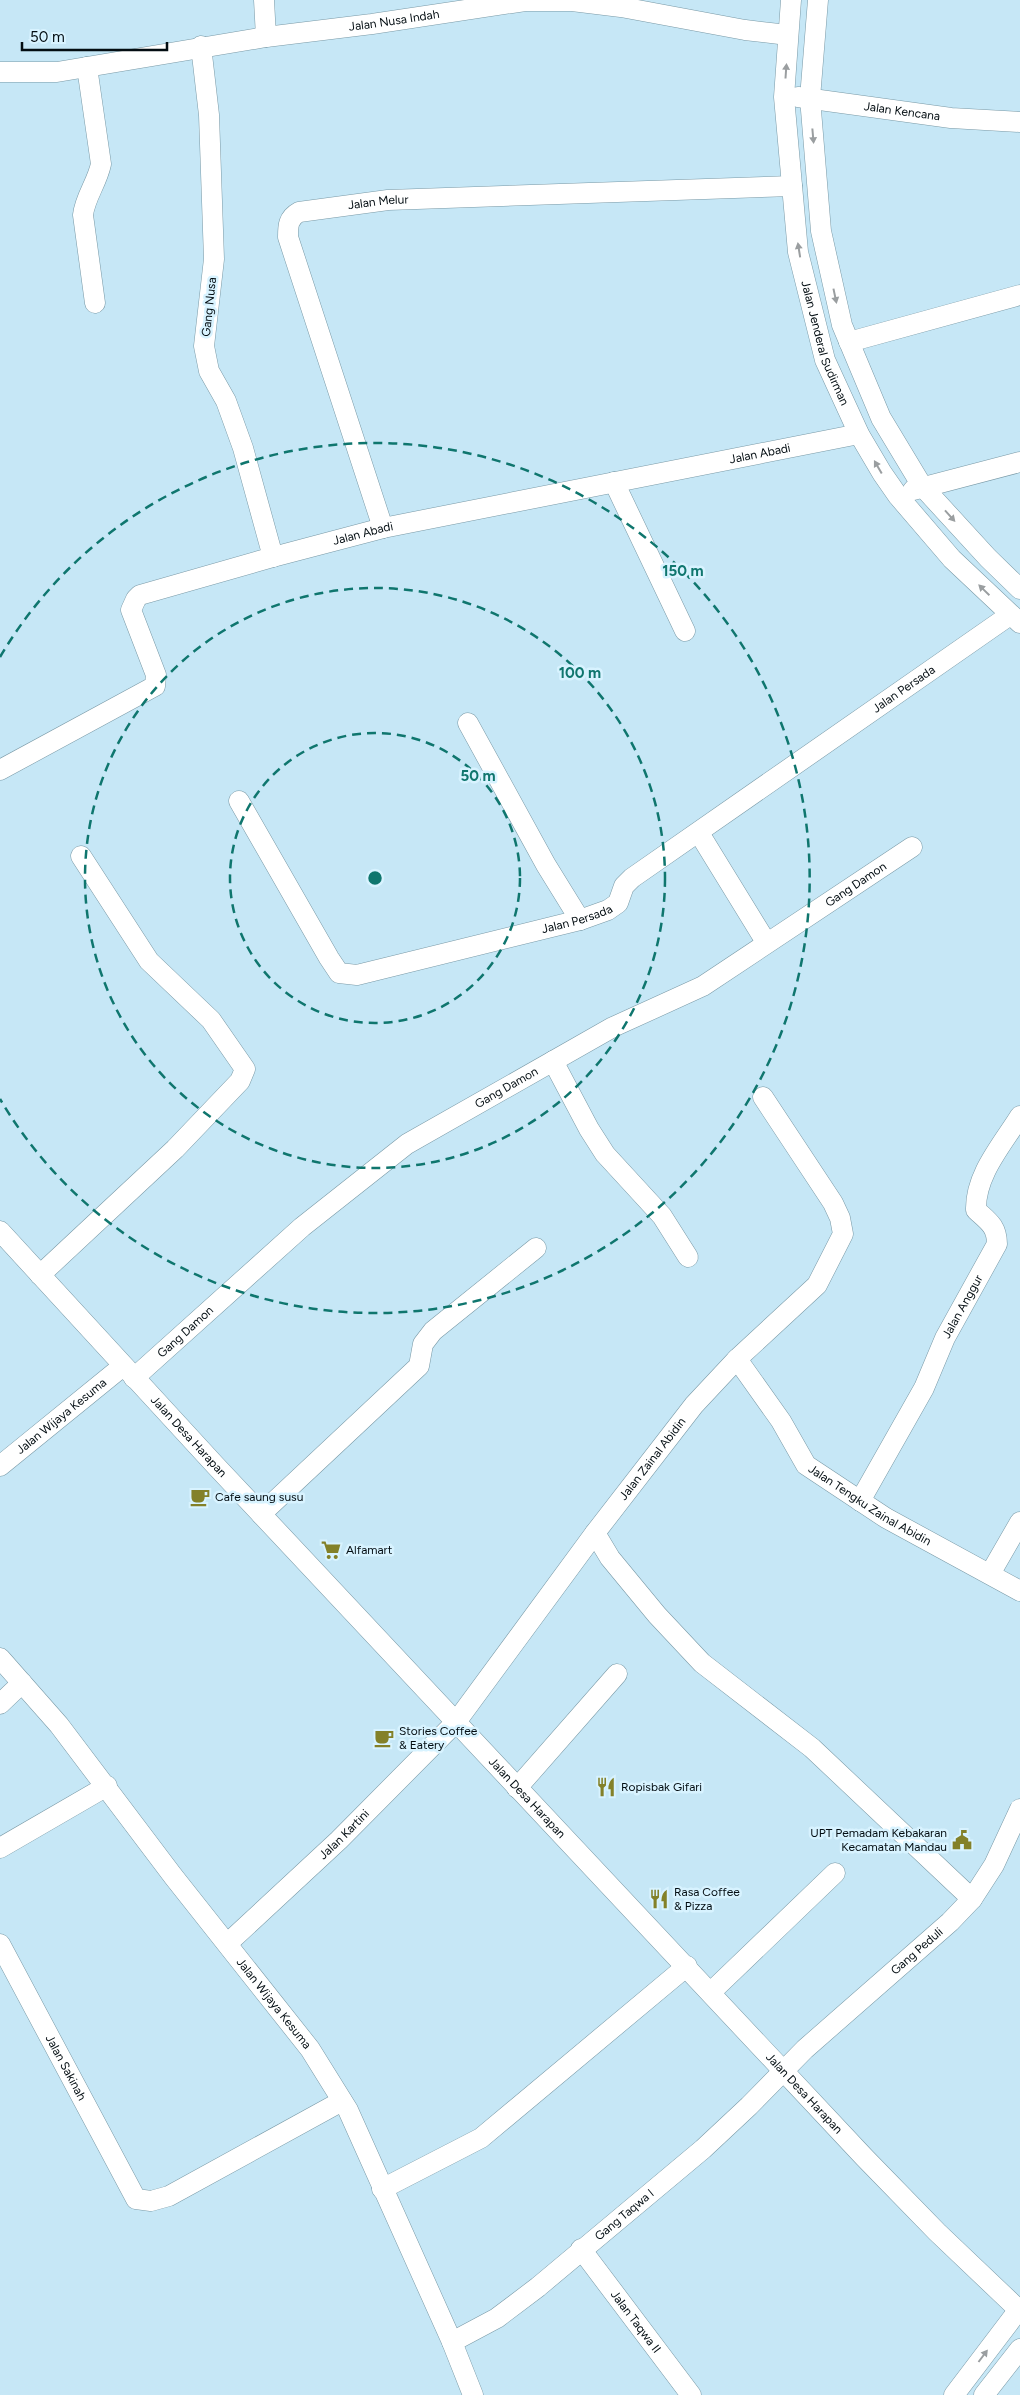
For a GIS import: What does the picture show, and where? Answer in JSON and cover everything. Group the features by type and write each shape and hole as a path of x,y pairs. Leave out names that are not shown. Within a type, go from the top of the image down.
{"street":[{"path":"264,0 266,36"},
{"name":"Jalan Jenderal Sudirman","path":"791,0 784,96 798,252 825,360 860,434 882,473 898,496 952,559 1015,619"},
{"name":"Jalan Jenderal Sudirman","path":"818,0 810,98 821,231 842,325 881,418 922,486 988,558 1020,589"},
{"name":"Jalan Nusa Indah","path":"0,72 57,72 201,46 447,6 525,1 572,1 621,7 745,30 788,35"},
{"name":"Gang Nusa","path":"201,46 209,115 214,259 204,346 209,371 226,402 243,448 273,557"},
{"path":"88,67 101,164 98,177 84,202 83,215 94,302"},
{"name":"Jalan Kencana","path":"784,96 951,118 1020,122"},
{"name":"Jalan Melur","path":"383,528 288,237 289,221 294,215 299,212 388,200 792,186"},
{"path":"849,342 1020,295"},
{"name":"Jalan Abadi","path":"0,770 155,686 156,675 131,610 140,595 383,528 860,434"},
{"path":"898,496 922,486 1020,462"},
{"path":"614,482 685,631"},
{"name":"Jalan Persada","path":"239,801 339,973 357,975 580,920 608,910 618,903 624,886 632,878 1015,619"},
{"path":"468,723 546,865 580,920"},
{"path":"699,833 766,942"},
{"name":"Gang Damon","path":"129,1372 302,1227 407,1144 613,1027 663,1002 703,986 750,956 766,942 912,847"},
{"path":"40,1275 175,1150 240,1081 245,1069 211,1020 149,961 81,856"},
{"path":"553,1061 589,1129 606,1154 662,1216 688,1257"},
{"name":"Jalan Zainal Abidin","path":"456,1722 595,1533 694,1405 736,1359 817,1284 843,1234 840,1218 833,1203 763,1096"},
{"name":"Jalan Anggur","path":"860,1501 924,1388 945,1338 997,1244 997,1232 992,1223 976,1210 976,1197 984,1175 1020,1116"},
{"name":"Jalan Desa Harapan","path":"0,1231 517,1788 924,2219 1019,2310"},
{"path":"261,1514 419,1366 422,1344 433,1331 536,1248"},
{"name":"Jalan Tengku Zainal Abidin","path":"736,1359 781,1421 806,1465 860,1501 1020,1591"},
{"name":"Jalan Wijaya Kesuma","path":"0,1466 129,1372"},
{"path":"990,1574 1020,1522"},
{"path":"595,1533 610,1558 656,1615 702,1663 812,1748 972,1899"},
{"name":"Jalan Wijaya Kesuma","path":"0,1658 59,1725 107,1786 173,1876 228,1943 310,2049 342,2101 452,2342 473,2395"},
{"path":"517,1788 617,1674"},
{"path":"0,1704 22,1683"},
{"name":"Jalan Kartini","path":"228,1943 339,1840 456,1722"},
{"path":"0,1848 107,1786"},
{"name":"Gang Peduli","path":"784,2070 805,2049 950,1922 972,1899 994,1865 1020,1809"},
{"path":"710,1992 835,1873"},
{"name":"Jalan Sakinah","path":"0,1944 131,2193 136,2199 143,2202 169,2196 342,2101"},
{"path":"382,2189 481,2138 686,1966"},
{"name":"Gang Taqwa I","path":"452,2342 497,2318 581,2250 703,2149 784,2070"},
{"name":"Jalan Taqwa II","path":"581,2250 691,2395"},
{"path":"954,2395 1019,2310"},
{"path":"984,2395 1020,2349"}],"place":[{"name":"Cafe saung susu","path":"200,1497"},
{"name":"Alfamart","path":"331,1550"},
{"name":"Stories Coffee & Eatery","path":"384,1738"},
{"name":"Ropisbak Gifari","path":"606,1787"},
{"name":"UPT Pemadam Kebakaran Kecamatan Mandau","path":"962,1840"},
{"name":"Rasa Coffee & Pizza","path":"659,1899"}]}
